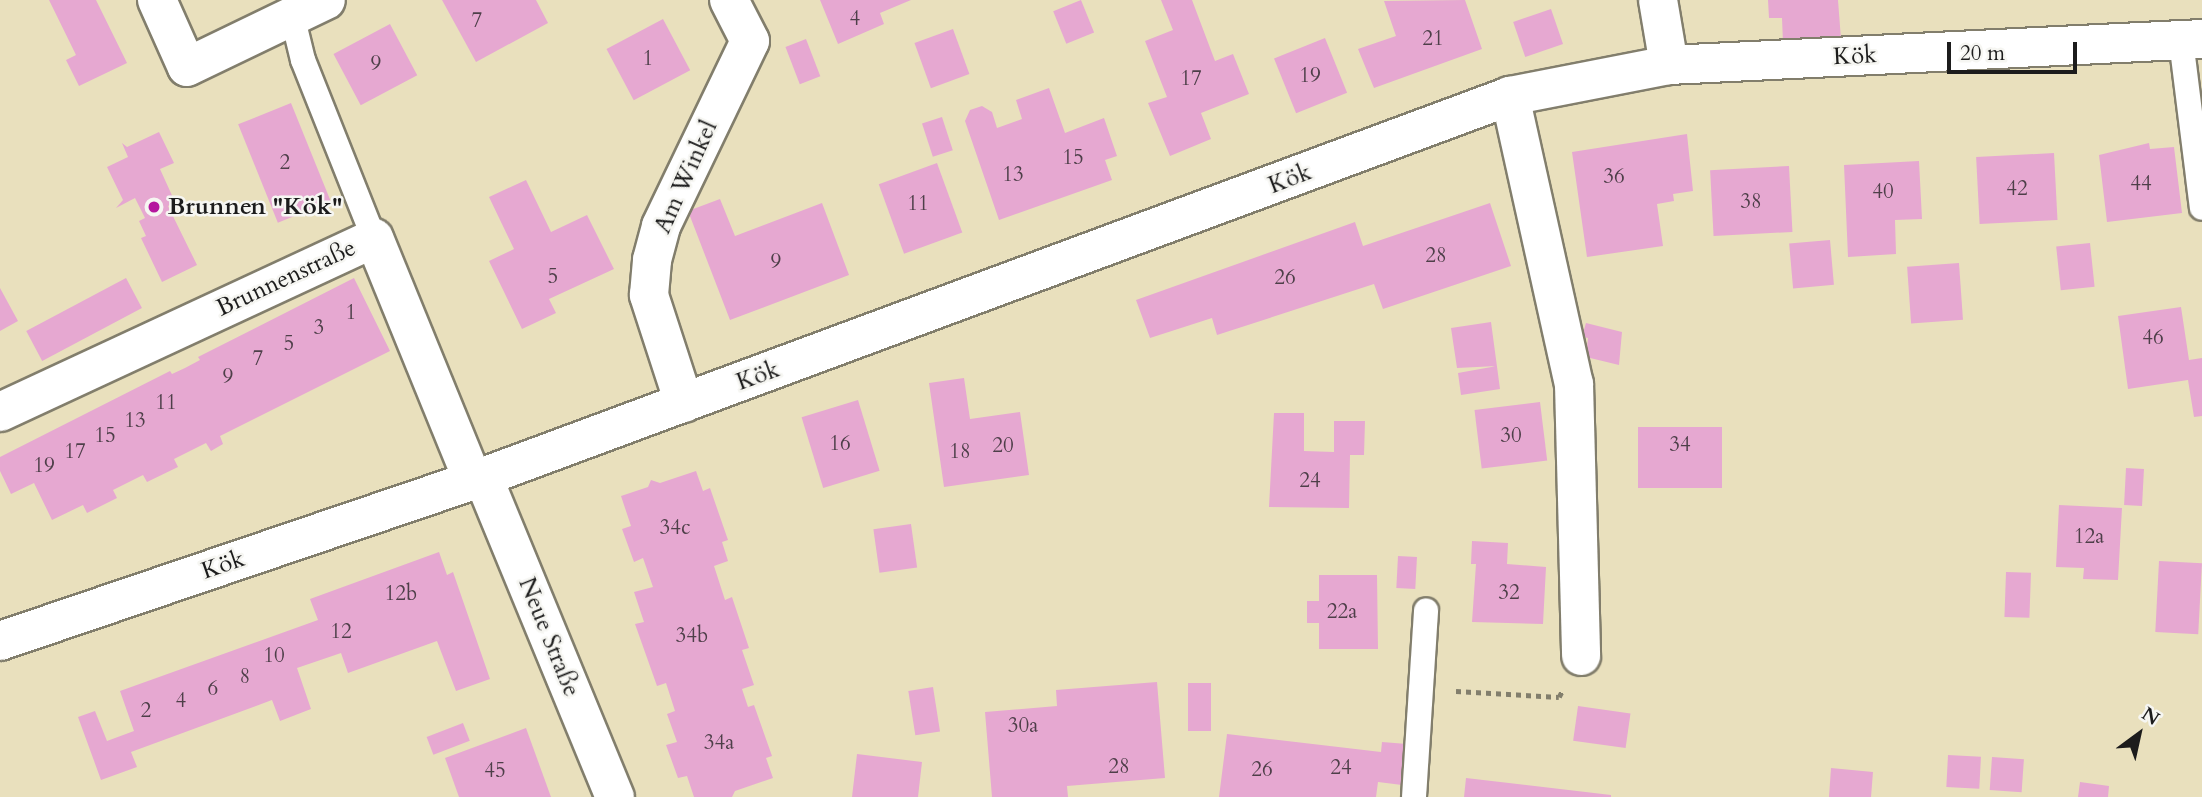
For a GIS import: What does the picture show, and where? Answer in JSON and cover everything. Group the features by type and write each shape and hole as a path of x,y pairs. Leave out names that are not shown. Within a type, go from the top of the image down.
{"street":[{"path":"157,0 187,67 293,19 326,0"},
{"name":"Am Winkel","path":"684,403 649,295 652,260 661,226 750,41 729,0"},
{"path":"1658,0 1669,65"},
{"name":"Kök","path":"0,641 478,478 1510,96 1669,65 2192,40"},
{"path":"1510,96 1574,384 1581,656"},
{"name":"Brunnenstraße","path":"0,412 374,238 478,478"},
{"name":"Neue Straße","path":"478,478 615,797"}],"lane":[{"path":"293,19 303,60 374,238"},
{"path":"2192,40 2202,208"},
{"path":"1414,797 1426,610"}],"path":[{"path":"1423,689 1559,697 1581,656"}],"building":[{"path":"49,0 96,0 127,63 79,86 66,60 76,55"},
{"path":"442,0 536,0 548,23 476,62"},
{"path":"820,0 911,0 880,13 884,24 838,44"},
{"path":"1081,0 1094,32 1066,44 1053,11"},
{"path":"1161,0 1192,0 1215,61 1233,54 1249,94 1201,113 1211,139 1170,156 1148,103 1167,97 1145,41 1173,30"},
{"path":"1465,0 1482,49 1374,88 1358,49 1396,36 1384,1"},
{"path":"1768,0 1838,0 1841,39 1783,43 1782,18 1769,18"},
{"path":"1551,9 1563,44 1525,57 1513,22"},
{"path":"663,19 690,70 634,100 606,49"},
{"path":"390,24 417,75 361,105 333,54"},
{"path":"953,29 969,74 931,88 914,43"},
{"path":"1325,38 1347,93 1296,113 1274,59"},
{"path":"806,39 820,76 800,84 785,47"},
{"path":"1049,88 1065,133 1104,118 1117,156 1105,160 1112,180 999,220 965,121 970,110 982,106 992,112 997,128 1022,119 1016,100"},
{"path":"291,103 331,201 278,223 238,124"},
{"path":"942,117 953,150 933,157 922,123"},
{"name":"Brunnen \"Kök\"","path":"159,132 174,163 160,169 175,202 168,206 197,265 162,282 141,238 146,236 139,221 145,218 135,198 116,208 123,200 107,167 128,157 122,143 127,147"},
{"path":"1687,134 1693,191 1673,194 1674,201 1657,204 1663,246 1587,257 1572,152"},
{"path":"2149,143 2150,149 2174,147 2182,213 2107,222 2099,155"},
{"path":"2054,153 2058,220 1980,224 1976,157"},
{"path":"1919,161 1922,219 1895,220 1896,254 1848,257 1844,165"},
{"path":"937,163 962,233 904,254 879,184"},
{"path":"1789,166 1792,232 1714,236 1710,170"},
{"path":"526,180 551,232 587,215 614,269 549,299 556,313 522,329 489,261 514,249 489,197"},
{"path":"720,199 735,236 822,203 849,275 730,320 688,211"},
{"path":"1490,203 1511,266 1383,309 1374,284 1217,335 1212,318 1150,338 1136,300 1355,222 1363,246"},
{"path":"1830,240 1834,285 1793,288 1789,244"},
{"path":"2090,243 2095,287 2061,290 2056,247"},
{"path":"1959,263 1963,320 1911,323 1907,267"},
{"path":"126,278 142,308 42,361 26,331"},
{"path":"354,278 390,351 220,436 223,444 211,451 206,443 174,459 178,467 147,482 143,475 113,490 117,498 87,513 83,505 52,520 34,483 11,494 0,471 0,457 170,371 172,374 185,368 200,360 198,357"},
{"path":"0,288 18,321 0,331"},
{"path":"2181,307 2189,360 2202,358 2202,416 2194,417 2188,380 2128,389 2118,316"},
{"path":"1491,322 1497,366 1457,368 1451,328"},
{"path":"1586,323 1622,332 1619,365 1586,357 1588,338 1582,337"},
{"path":"1497,366 1500,389 1461,395 1458,373"},
{"path":"964,378 970,419 1020,412 1029,475 944,487 929,383"},
{"path":"858,400 880,471 823,488 802,417"},
{"path":"1540,402 1547,461 1482,469 1474,410"},
{"path":"1274,413 1304,413 1304,451 1334,452 1334,421 1365,421 1364,455 1350,455 1349,508 1269,507"},
{"path":"1638,427 1722,427 1722,488 1638,488"},
{"path":"2126,468 2144,469 2142,506 2124,505"},
{"path":"696,471 703,491 710,488 728,540 722,542 728,561 714,566 725,600 732,597 749,648 742,650 754,685 742,689 748,707 754,705 772,756 766,758 773,778 735,791 732,797 694,797 687,776 678,778 666,745 677,742 667,714 675,711 666,683 657,686 635,624 644,622 634,592 653,587 643,558 634,562 622,529 631,526 621,496 648,487 651,480 660,483"},
{"path":"2059,505 2122,508 2118,580 2083,579 2084,568 2056,567"},
{"path":"911,524 917,568 879,573 873,529"},
{"path":"1472,541 1508,543 1507,564 1546,567 1543,624 1472,622 1476,564 1471,564"},
{"path":"439,552 447,575 453,572 490,679 456,691 437,641 348,673 341,653 297,668 311,709 280,721 272,700 131,752 137,767 101,780 78,717 95,711 107,741 134,731 120,691 318,620 310,599"},
{"path":"1398,556 1417,557 1415,589 1396,588"},
{"path":"2159,561 2202,563 2198,634 2155,632"},
{"path":"2006,572 2031,573 2029,618 2004,617"},
{"path":"1319,575 1377,575 1378,649 1319,649 1319,623 1307,623 1307,601 1319,601"},
{"path":"1157,682 1165,778 1067,786 1068,797 992,797 985,712 1057,706 1056,690"},
{"path":"1188,683 1211,683 1211,731 1188,731"},
{"path":"933,687 940,731 915,735 908,691"},
{"path":"1578,706 1630,713 1626,748 1573,741"},
{"path":"463,723 470,741 433,755 427,737"},
{"path":"526,728 551,797 459,797 445,758"},
{"path":"1227,734 1381,752 1382,742 1407,744 1402,785 1378,782 1376,797 1219,797"},
{"path":"857,754 922,762 918,797 852,797"},
{"path":"1948,755 1981,757 1979,789 1946,787"},
{"path":"1992,757 2024,759 2022,792 1990,790"},
{"path":"1831,768 1873,772 1871,797 1829,797"},
{"path":"1466,778 1611,795 1611,797 1464,797"},
{"path":"2080,782 2109,786 2108,797 2078,797"}],"place":[{"name":"Brunnen \"Kök\"","path":"154,207"}]}
